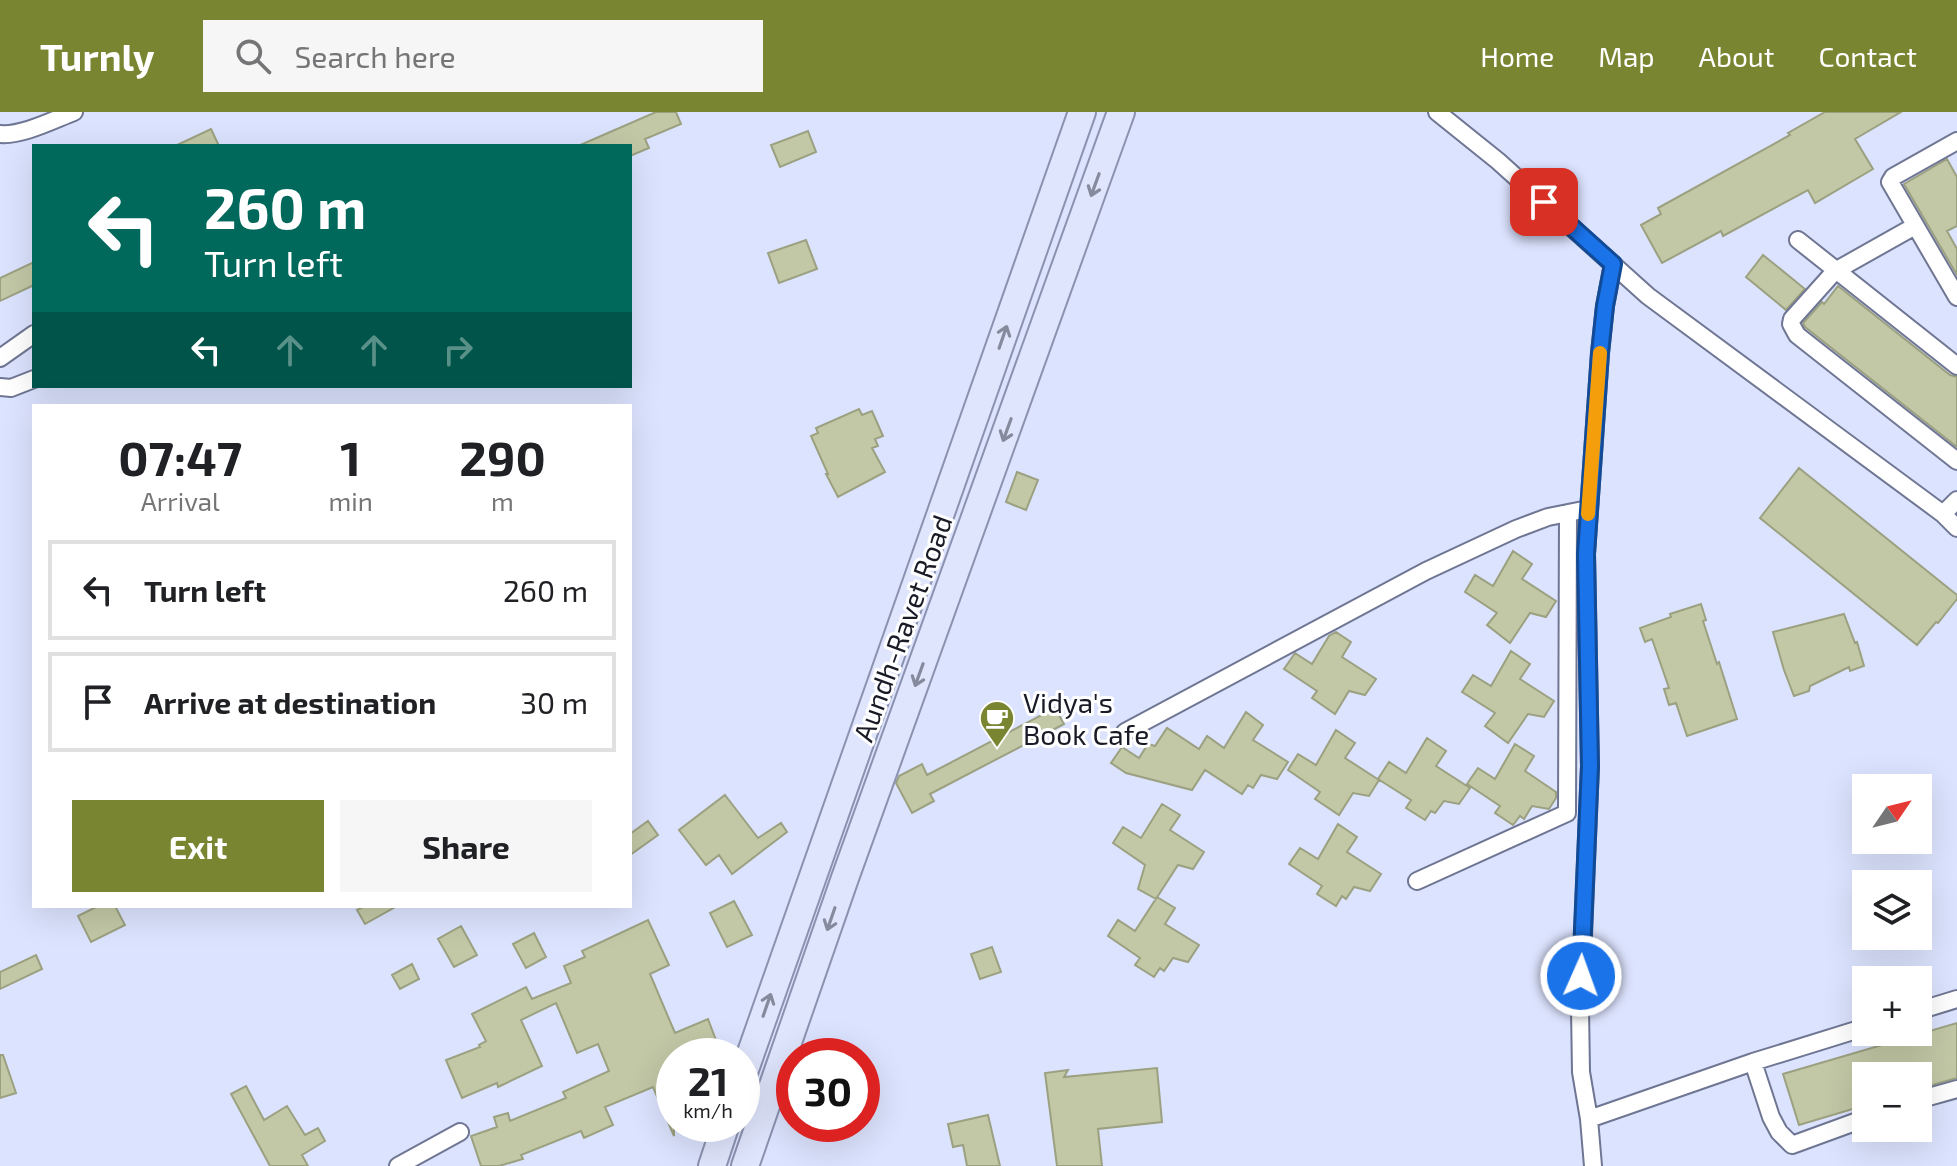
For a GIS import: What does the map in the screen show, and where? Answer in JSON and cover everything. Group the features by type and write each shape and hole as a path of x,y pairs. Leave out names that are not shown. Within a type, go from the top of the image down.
{"main road":[{"name":"Aundh-Ravet Road","path":"756,1038 1082,112"},
{"name":"Aundh-Ravet Road","path":"745,1166 845,878 1121,112"},
{"path":"712,1166 720,1142"}],"street":[{"path":"0,134 8,135 42,125 74,112"},
{"path":"1437,112 1498,161 1648,296 1957,527"},
{"path":"1957,141 1891,179 1891,185 1957,297"},
{"path":"1915,226 1835,271 1792,319 1791,324 1797,335 1957,461"},
{"path":"1798,240 1957,366"},
{"path":"1593,1166 1581,1072 1580,1008 1590,766 1586,554 1600,353 1613,264"},
{"path":"0,358 32,335"},
{"path":"0,387 11,388 32,380"},
{"path":"1943,514 1957,500"},
{"path":"1125,732 1426,571 1516,529 1548,517 1588,509"},
{"path":"1417,881 1567,813 1568,513"},
{"path":"1932,1007 1957,999"},
{"path":"1589,1119 1852,1031"},
{"path":"1753,1062 1771,1117 1779,1132 1792,1145 1852,1123"},
{"path":"1932,1096 1957,1089"},
{"path":"398,1166 460,1132"}],"building":[{"path":"656,112 676,112 681,124 645,139 649,148 632,155 632,144 583,144"},
{"path":"1825,112 1901,112 1855,139 1873,169 1815,203 1808,190 1723,236 1721,231 1662,263 1641,225 1661,214 1658,208 1790,135 1788,133"},
{"path":"211,129 218,144 179,144"},
{"path":"808,131 816,152 780,167 771,145"},
{"path":"1947,159 1957,177 1957,226 1947,231 1957,249 1957,275 1904,184"},
{"path":"806,240 817,269 779,283 768,253"},
{"path":"1763,255 1805,289 1786,310 1746,277"},
{"path":"32,263 32,286 0,301 0,278"},
{"path":"1838,286 1950,375 1957,377 1957,447 1805,327 1803,323"},
{"path":"859,409 862,415 872,411 883,436 875,439 878,446 872,448 885,472 838,497 811,436 818,433 816,428"},
{"path":"1799,468 1957,595 1938,623 1917,645 1760,518"},
{"path":"1017,472 1038,480 1026,510 1006,502"},
{"path":"1513,551 1532,564 1522,579 1556,601 1546,617 1530,613 1510,643 1487,625 1497,613 1465,592 1475,575 1493,586"},
{"path":"1701,604 1706,620 1703,621 1737,719 1687,736 1676,703 1669,705 1664,689 1669,688 1652,639 1645,642 1640,628"},
{"path":"1844,614 1864,666 1850,671 1849,667 1810,686 1809,691 1794,696 1773,632"},
{"path":"1336,632 1351,642 1342,657 1376,679 1365,695 1349,691 1335,714 1312,698 1317,691 1284,669 1295,653 1312,664 1329,636"},
{"path":"1511,651 1530,664 1520,679 1554,701 1544,717 1528,714 1508,743 1485,726 1495,713 1462,692 1473,675 1491,686"},
{"name":"Vidya's Book Cafe","path":"1055,708 1064,724 930,794 934,801 912,813 896,783 899,776 922,764 927,775"},
{"path":"1246,712 1263,725 1253,740 1288,762 1277,779 1261,775 1253,788 1248,785 1242,794 1205,770 1192,790 1126,773 1111,763 1122,747 1139,758 1148,744 1155,746 1167,728 1199,749 1207,736 1224,748"},
{"path":"1336,730 1355,743 1345,758 1379,780 1369,796 1353,793 1339,815 1315,799 1320,792 1288,770 1298,754 1316,765"},
{"path":"1427,738 1446,751 1436,766 1470,788 1459,804 1444,801 1425,820 1406,808 1411,800 1378,779 1389,762 1406,773"},
{"path":"1515,744 1534,756 1525,771 1556,792 1556,798 1549,809 1532,806 1524,819 1520,816 1513,825 1495,813 1500,806 1467,784 1478,768 1495,779"},
{"path":"725,795 758,838 781,823 787,832 732,874 719,855 706,865 679,830"},
{"path":"1162,804 1180,815 1170,830 1204,852 1193,869 1178,865 1156,899 1138,889 1145,865 1113,843 1123,827 1141,838"},
{"path":"648,821 658,835 632,854 632,833"},
{"path":"1338,824 1357,837 1347,852 1381,874 1370,891 1354,887 1346,899 1342,896 1336,906 1317,894 1322,886 1289,864 1300,848 1318,859"},
{"path":"1157,897 1175,908 1165,924 1199,945 1188,962 1173,958 1164,971 1160,968 1154,977 1135,965 1140,958 1108,936 1118,920 1135,931"},
{"path":"734,901 752,935 727,947 710,913"},
{"path":"94,908 116,908 125,925 91,942 78,916"},
{"path":"361,908 393,908 365,924 357,910"},
{"path":"648,920 669,965 650,974 675,1033 708,1019 715,1038 656,1038 656,1094 653,1087 605,1107 613,1125 584,1138 581,1131 521,1155 523,1159 499,1166 481,1166 471,1136 497,1127 494,1117 508,1113 510,1121 566,1098 563,1092 609,1071 598,1044 577,1053 556,1003 521,1020 542,1066 498,1087 497,1083 462,1098 446,1060 480,1047 486,1041 472,1014 526,987 532,999 571,983 564,966 585,957 582,951"},
{"path":"461,926 477,955 454,967 438,939"},
{"path":"534,933 546,957 526,968 513,944"},
{"path":"992,947 1001,972 980,979 971,954"},
{"path":"36,955 42,969 0,989 0,972"},
{"path":"412,964 419,979 400,989 392,975"},
{"path":"1957,1023 1957,1078 1932,1085 1932,1062 1852,1062 1852,1109 1799,1125 1783,1074 1879,1046 1932,1046 1932,1030"},
{"path":"0,1055 3,1055 16,1093 0,1098"},
{"path":"1157,1068 1162,1122 1098,1129 1102,1166 1057,1166 1045,1073 1068,1070 1064,1077"},
{"path":"246,1086 264,1120 287,1106 305,1135 318,1128 325,1141 302,1155 308,1166 270,1166 231,1094"},
{"path":"988,1115 1000,1166 967,1166 963,1145 953,1147 948,1124"}],"slow traffic":[{"path":"1588,514 1600,353"}],"place":[{"name":"Vidya's Book Cafe","path":"997,749"}],"route":[{"path":"1544,202 1613,264 1600,353 1588,509 1590,766 1581,976"}]}
